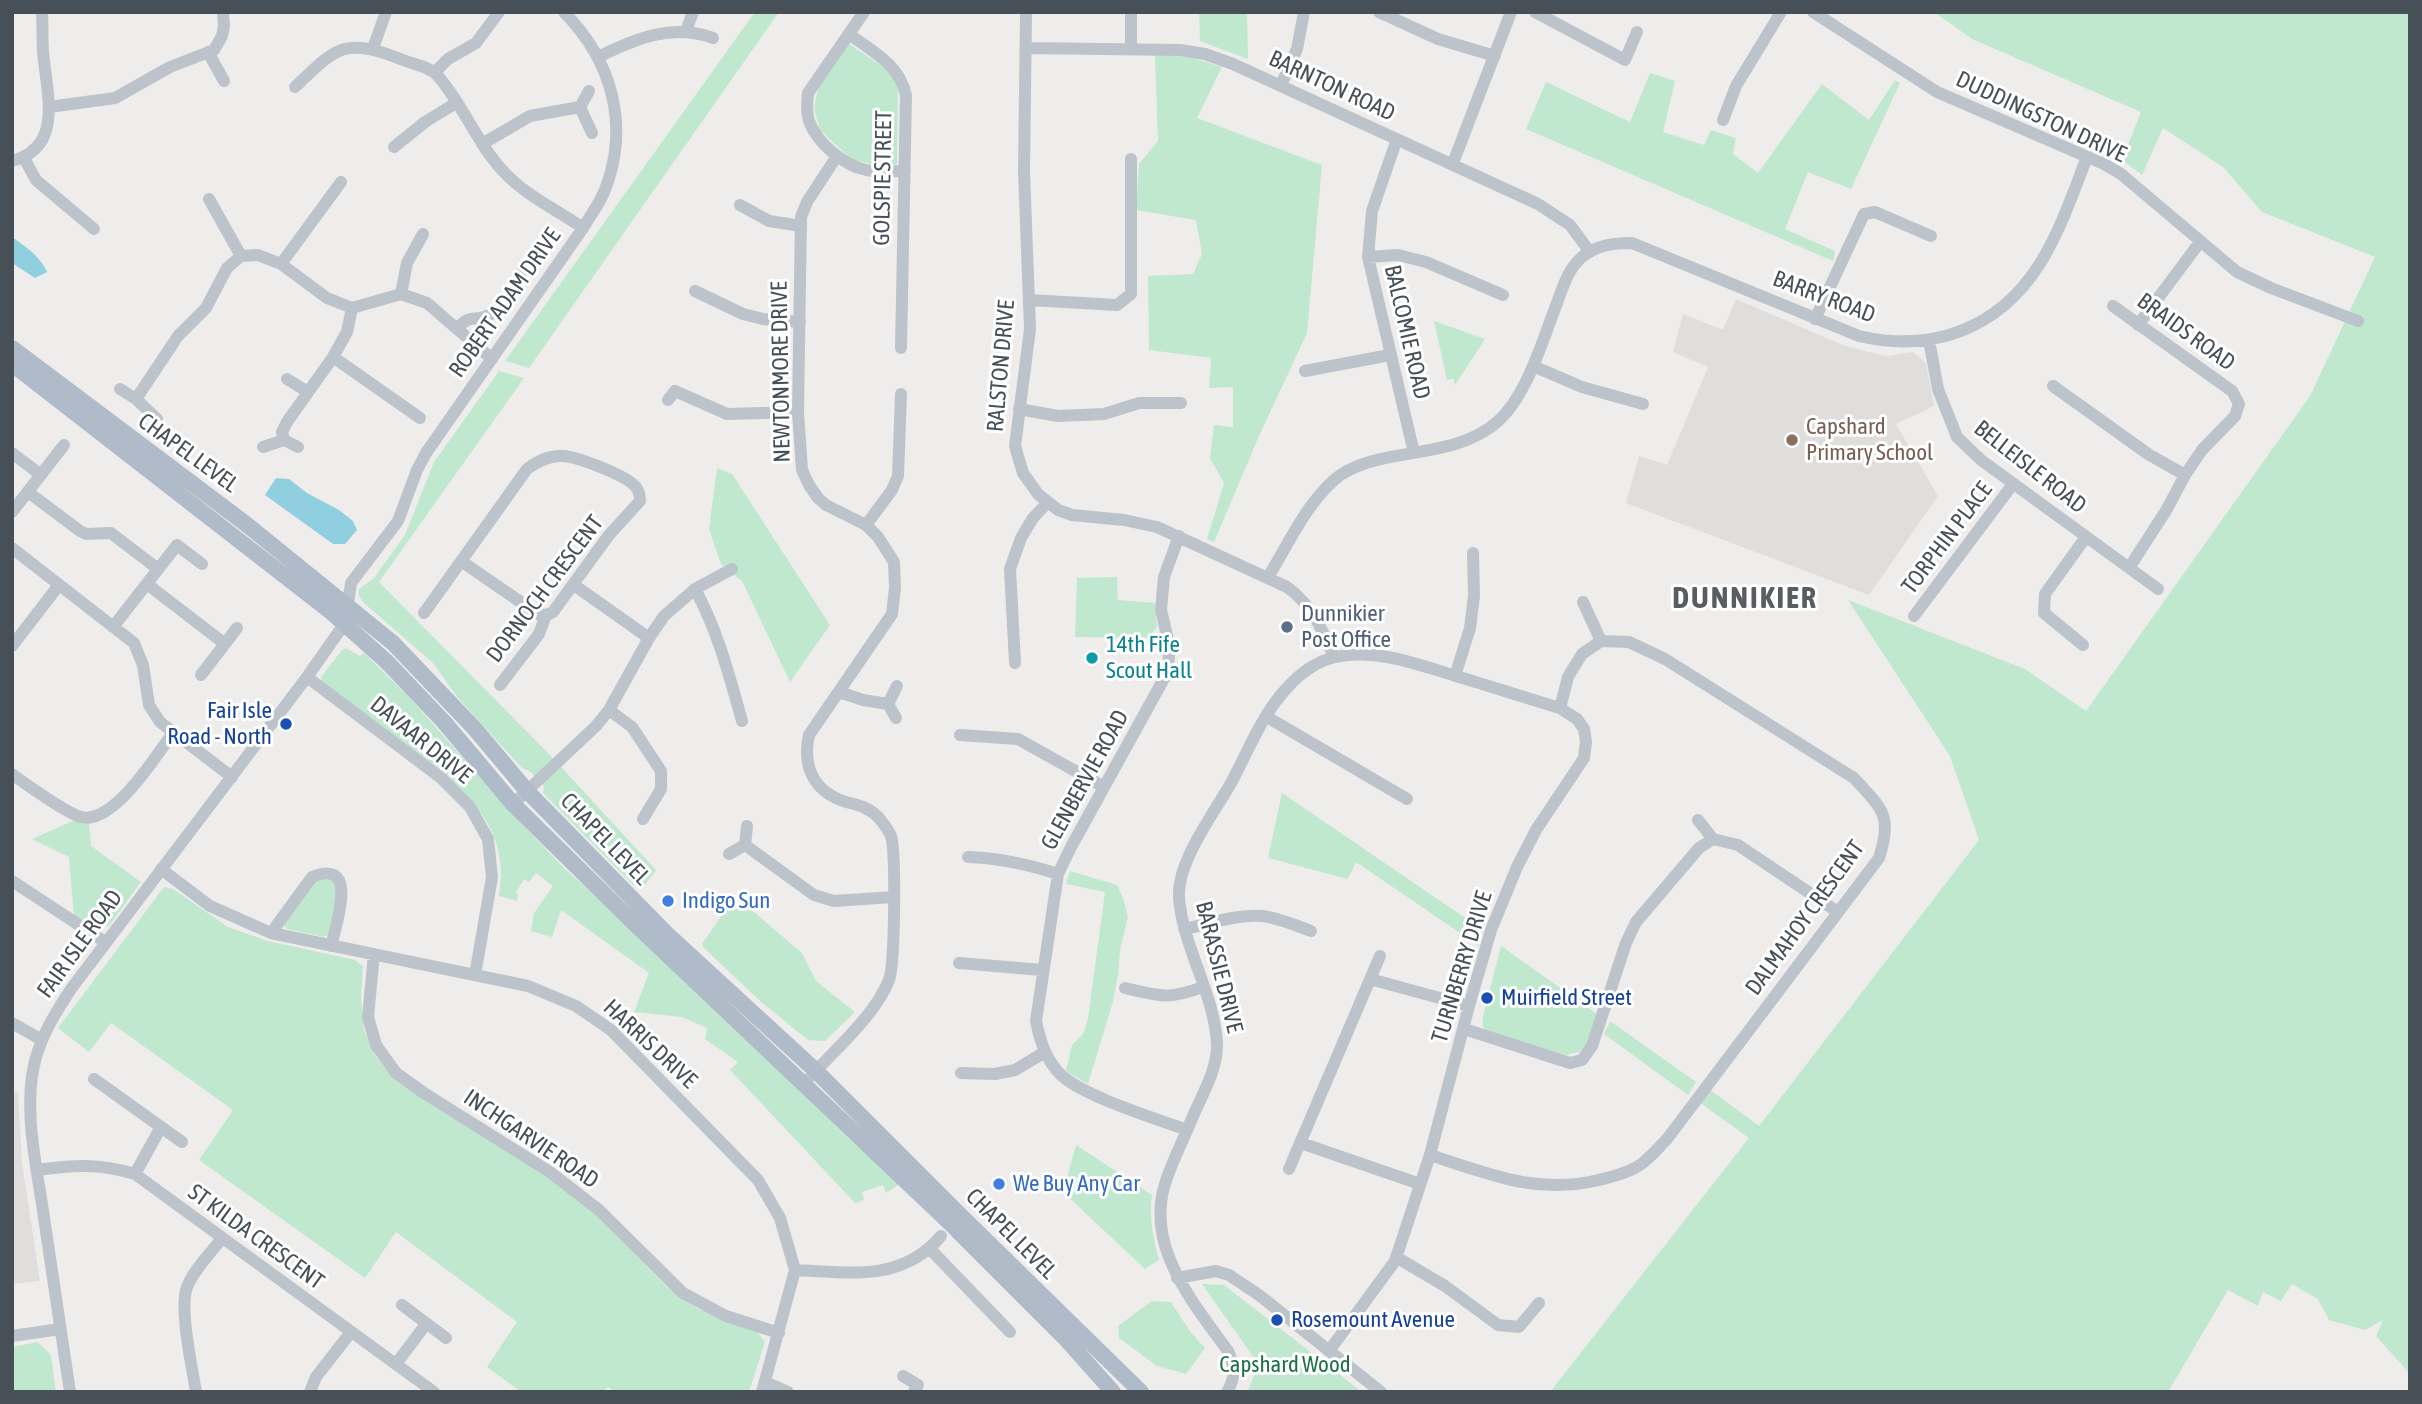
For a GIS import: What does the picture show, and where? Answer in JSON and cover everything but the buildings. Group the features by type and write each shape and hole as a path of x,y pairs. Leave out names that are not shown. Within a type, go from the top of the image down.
{"main road":[{"name":"CHAPEL LEVEL","path":"12,348 246,524 393,643 475,729 527,791 668,935 816,1070 1141,1392"},
{"name":"CHAPEL LEVEL","path":"12,364 345,624 387,662 444,722 513,804 634,923 953,1226 1064,1338 1113,1392"}],"street":[{"path":"42,12 49,107 47,131 38,147 18,160 36,180 94,229"},
{"path":"49,107 115,98 170,67 214,50 222,36 223,12"},
{"path":"373,48 386,12"},
{"path":"435,72 448,59 476,43 499,12"},
{"name":"ROBERT ADAM DRIVE","path":"345,624 351,583 398,521 426,453 583,228 604,191 616,141 608,78 586,37 564,12"},
{"path":"686,31 693,12"},
{"path":"864,12 808,93 810,122 836,156 855,167 869,171 905,171"},
{"path":"1026,12 1026,48"},
{"path":"1131,12 1131,49"},
{"path":"1282,85 1297,49 1304,12"},
{"path":"1379,12 1438,38 1495,56"},
{"path":"1453,163 1511,12"},
{"path":"1535,12 1625,60 1637,32"},
{"path":"1723,120 1736,86 1781,12"},
{"name":"DUDDINGSTON DRIVE","path":"1813,12 1937,92 2121,174 2237,272 2270,288 2358,321"},
{"path":"598,57 647,36 686,31 713,38"},
{"name":"GOLSPIE STREET","path":"849,34 891,65 903,83 906,95 901,348"},
{"path":"295,87 328,55 348,47 373,48 435,72 492,158 513,181 583,228"},
{"name":"BARNTON ROAD","path":"1026,48 1180,50 1205,54 1282,85 1538,204 1570,225 1590,252"},
{"name":"RALSTON DRIVE","path":"1026,48 1024,171 1030,329 1015,446 1030,485 1048,502 1072,515 1142,524 1179,536 1268,577 1302,598 1322,628 1334,657"},
{"path":"208,52 224,81"},
{"path":"580,107 589,91"},
{"path":"394,147 425,122 456,103"},
{"path":"482,144 530,116 580,107"},
{"path":"580,107 592,133"},
{"name":"BALCOMIE ROAD","path":"1397,139 1372,211 1368,257 1413,453"},
{"name":"NEWTONMORE DRIVE","path":"803,1083 863,1019 889,980 893,952 891,834 878,817 862,806 831,796 817,783 805,754 810,735 892,614 895,588 894,562 878,537 866,525 826,505 809,485 802,470 798,412 801,217 807,202 836,156"},
{"name":"BARRY ROAD","path":"1590,252 1602,246 1632,243 1859,336 1908,343 1929,341 1951,335 1989,317 2013,298 2027,282 2050,246 2087,157"},
{"path":"1029,300 1117,305 1131,294 1131,159"},
{"path":"281,264 341,181"},
{"path":"209,199 241,256"},
{"path":"740,205 769,220 801,226"},
{"path":"1815,319 1864,214 1875,212 1931,236"},
{"path":"401,294 407,263 423,234"},
{"path":"2138,325 2200,242"},
{"path":"1268,577 1311,506 1335,479 1355,468 1462,443 1498,421 1522,389 1533,366 1564,282 1572,268 1590,252"},
{"path":"136,399 178,337 206,308 227,268 241,256 258,255 281,264 327,298 352,308 401,294 427,303 492,359"},
{"path":"1368,257 1398,256 1426,262 1503,295"},
{"path":"457,329 468,319 492,314 523,270"},
{"path":"695,291 743,314 763,319 800,322"},
{"name":"BRAIDS ROAD","path":"2113,306 2232,391 2239,404 2235,416 2202,450 2185,475 2168,509 2129,568"},
{"path":"284,440 282,432 287,422 333,357 347,332 352,308"},
{"name":"BELLEISLE ROAD","path":"1929,341 1938,389 1957,437 2013,484 2158,589"},
{"path":"1305,371 1390,355"},
{"path":"333,357 419,418"},
{"path":"1533,366 1582,387 1643,404"},
{"path":"287,379 308,393"},
{"path":"2053,386 2148,454 2185,475"},
{"path":"120,389 136,399 156,419"},
{"path":"673,390 727,414 798,412"},
{"path":"866,525 892,490 898,476 901,394"},
{"path":"1019,409 1070,416 1104,414 1139,403 1181,403"},
{"path":"263,447 284,440 298,447"},
{"path":"12,512 64,445"},
{"path":"12,453 41,475"},
{"name":"DORNOCH CRESCENT","path":"424,613 527,469 544,458 564,456 628,479 639,492 640,501 609,535 553,612 546,615 539,634 500,685"},
{"name":"TORPHIN PLACE","path":"1914,616 2013,484"},
{"path":"27,492 86,534 111,533 158,569"},
{"path":"1015,663 1010,569 1021,538 1033,518 1048,502"},
{"name":"GLENBERVIE ROAD","path":"1179,536 1164,577 1161,610 1170,648 1167,673 1058,874 1036,1021 1045,1052 1056,1069 1072,1083 1187,1130"},
{"path":"2083,645 2044,613 2045,594 2086,537"},
{"path":"113,627 177,545 202,564"},
{"path":"12,548 134,643 143,666 149,705 160,722 232,777"},
{"path":"1455,676 1470,628 1474,596 1473,553"},
{"path":"461,561 538,614 546,615"},
{"path":"513,804 596,726 609,710 664,616 695,589 732,569"},
{"path":"146,584 225,644"},
{"path":"12,646 59,585"},
{"path":"574,585 649,638"},
{"path":"695,589 712,621 721,646 742,721"},
{"path":"1560,708 1568,677 1582,654 1601,641 1583,602"},
{"name":"FAIR ISLE ROAD","path":"70,1392 37,1170 31,1108 31,1083 42,1040 57,1010 106,942 345,624"},
{"path":"201,675 237,628"},
{"name":"DALMAHOY CRESCENT","path":"1430,1155 1511,1181 1545,1187 1588,1183 1636,1168 1667,1139 1879,858 1886,837 1886,822 1875,802 1854,778 1665,659 1629,642 1601,641"},
{"name":"BARASSIE DRIVE","path":"1227,1392 1234,1379 1232,1360 1177,1278 1166,1248 1161,1206 1164,1186 1214,1065 1217,1048 1212,1017 1184,929 1179,897 1184,869 1276,701 1300,675 1318,663 1334,657 1356,654 1380,655 1455,676"},
{"name":"TURNBERRY DRIVE","path":"1329,1351 1396,1257 1430,1155 1492,930 1517,867 1536,830 1584,758 1584,729 1577,719 1560,708 1455,676"},
{"name":"DAVAAR DRIVE","path":"307,677 441,779 470,807 488,839 492,877 475,975"},
{"path":"888,704 897,685"},
{"path":"839,692 863,701 888,704"},
{"path":"888,704 897,719"},
{"path":"609,710 632,727 661,771 661,789 643,819"},
{"path":"1267,717 1407,799"},
{"path":"12,774 27,786 81,817 102,815 125,796 173,733"},
{"path":"960,735 1018,739 1104,787"},
{"path":"1698,820 1713,839 1738,845 1838,912"},
{"path":"745,845 747,826"},
{"path":"1464,1029 1570,1063 1582,1060 1592,1046 1626,943 1636,922 1699,848 1713,839"},
{"path":"745,845 814,895 834,901 892,897"},
{"path":"729,855 745,845"},
{"path":"968,857 1021,862 1058,874"},
{"name":"HARRIS DRIVE","path":"161,869 210,906 271,933 528,986 576,1006 611,1030 758,1180 780,1218 795,1270"},
{"path":"271,933 312,877 320,873 332,874 340,881 343,890 331,946"},
{"path":"12,881 106,942"},
{"path":"1184,929 1228,919 1261,916 1311,931"},
{"name":"INCHGARVIE ROAD","path":"374,954 367,1005 368,1017 376,1045 396,1073 551,1172 599,1210 683,1293 726,1316 779,1333"},
{"path":"1289,1169 1380,956"},
{"path":"959,962 1042,970"},
{"path":"1370,979 1469,1006"},
{"path":"1125,988 1157,995 1178,996 1203,986"},
{"path":"12,1023 42,1040"},
{"path":"961,1073 995,1074 1015,1070 1045,1052"},
{"path":"94,1079 181,1142"},
{"path":"135,1174 161,1127"},
{"path":"1301,1143 1420,1184"},
{"name":"ST KILDA CRESCENT","path":"37,1170 79,1164 108,1166 135,1174 434,1392"},
{"path":"788,1392 763,1387 795,1270 873,1273 903,1265 930,1249 941,1236"},
{"path":"196,1392 184,1304 186,1289 222,1238"},
{"path":"930,1249 1010,1332"},
{"path":"1396,1257 1445,1286 1498,1325 1519,1327 1539,1303"},
{"path":"1177,1278 1216,1271 1229,1275 1259,1295 1381,1392"},
{"path":"402,1305 446,1338"},
{"path":"396,1364 426,1324"},
{"path":"12,1336 61,1329"},
{"path":"310,1392 316,1377 351,1332"},
{"path":"903,1376 918,1385 914,1392"}],"shaded area":[{"name":"Capshard Primary School","path":"1736,299 1845,346 1886,356 1913,352 1926,363 1934,406 1896,424 1938,496 1869,595 1626,503 1639,456 1667,465 1708,367 1673,352 1683,314 1723,330"},
{"path":"12,1090 18,1093 22,1163 40,1281 12,1284"}],"green space":[{"path":"755,12 779,12 529,368 505,361"},
{"path":"1199,12 1247,12 1248,59 1200,41"},
{"path":"1934,12 2410,12 2410,1374 2376,1336 2383,1320 2365,1330 2329,1320 2318,1299 2292,1284 2281,1301 2263,1292 2258,1306 2228,1290 2168,1392 1550,1392 1749,1138 1699,1102 1709,1089 1759,1126 1979,840 1950,756 1848,600 2025,669 2086,711 2310,396 2375,257 2262,212 2223,167 2163,128 2142,175 2122,160 2141,112 1972,39"},
{"path":"848,43 889,71 898,85 897,165 875,165 851,159 820,130 814,109 818,89"},
{"path":"1155,55 1190,57 1222,67 1197,118 1322,165 1307,333 1214,542 1207,539 1224,483 1210,458 1214,425 1233,427 1233,387 1209,388 1211,358 1149,350 1148,276 1193,274 1202,254 1196,220 1136,210 1139,164 1158,141"},
{"path":"1650,73 1675,81 1663,132 1704,145 1711,130 1736,138 1733,154 1758,173 1822,84 1869,120 1895,80 1900,83 1851,189 1808,172 1785,229 1835,251 1833,261 1526,129 1546,82 1630,122"},
{"path":"1434,321 1485,339 1455,385 1453,379 1447,380"},
{"path":"499,371 524,378 379,582 550,755 656,870 644,886 633,885 543,793 544,786 531,772 522,768 458,698 433,663 359,596 359,589 374,578 405,535 434,462"},
{"path":"717,468 732,474 830,625 790,682 742,581 721,564 709,529"},
{"path":"1117,577 1118,600 1155,603 1157,627 1148,638 1075,637 1077,578"},
{"path":"346,648 360,656 364,653 408,696 565,869 631,927 850,1140 901,1183 886,1193 883,1185 862,1192 864,1200 855,1203 730,1070 738,1062 705,1039 707,1028 682,1017 634,1012 649,973 561,910 552,937 531,931 534,913 553,886 536,873 529,882 524,879 516,892 517,901 499,896 501,870 497,847 489,826 477,808 445,776 322,681 321,677"},
{"path":"1282,793 1483,930 1479,946 1356,862 1348,879 1268,858"},
{"path":"75,820 89,823 91,846 141,882 109,926 86,927 74,918 69,857 32,839"},
{"path":"1070,871 1117,885 1128,917 1113,1001 1088,1084 1066,1071 1072,1045 1083,1034 1088,1019 1105,892 1066,884"},
{"path":"331,879 338,891 329,934 324,937 287,929 283,925 314,882"},
{"path":"164,887 173,889 228,927 268,941 355,960 363,966 361,998 364,1030 376,1057 396,1081 553,1177 583,1202 665,1284 698,1309 754,1328 765,1342 749,1392 615,1392 608,1387 603,1392 521,1392 487,1367 517,1322 396,1232 365,1278 199,1160 233,1110 111,1023 89,1052 58,1028"},
{"path":"735,896 802,953 816,981 855,1012 825,1041 808,1040 760,1001 704,948 702,944"},
{"path":"1501,946 1597,1014 1587,1047 1566,1055 1485,1032 1482,1021"},
{"path":"1610,1021 1696,1082 1688,1095 1604,1034"},
{"path":"1076,1145 1152,1195 1152,1228 1159,1260 1145,1269 1063,1192"},
{"name":"Capshard Wood","path":"1202,1284 1224,1285 1362,1392 1247,1392 1259,1365"},
{"path":"1152,1301 1171,1302 1189,1330 1205,1348 1186,1374 1157,1366 1119,1338 1118,1326"},
{"path":"38,1342 51,1355 56,1392 12,1392 12,1347"}],"water":[{"path":"12,237 37,257 47,272 35,278 12,263"},
{"path":"276,478 289,479 307,493 339,510 353,521 357,530 345,544 333,544 265,495"}],"place":[{"name":"Capshard Primary School","path":"1792,440"},
{"name":"Dunnikier Post Office","path":"1287,627"},
{"name":"14th Fife Scout Hall","path":"1092,658"},
{"name":"Fair Isle Road - North","path":"286,724"},
{"name":"Indigo Sun","path":"668,901"},
{"name":"Muirfield Street","path":"1487,998"},
{"name":"We Buy Any Car","path":"999,1184"},
{"name":"Rosemount Avenue","path":"1277,1320"}],"district":[{"name":"DUNNIKIER","path":"1745,599"}]}
